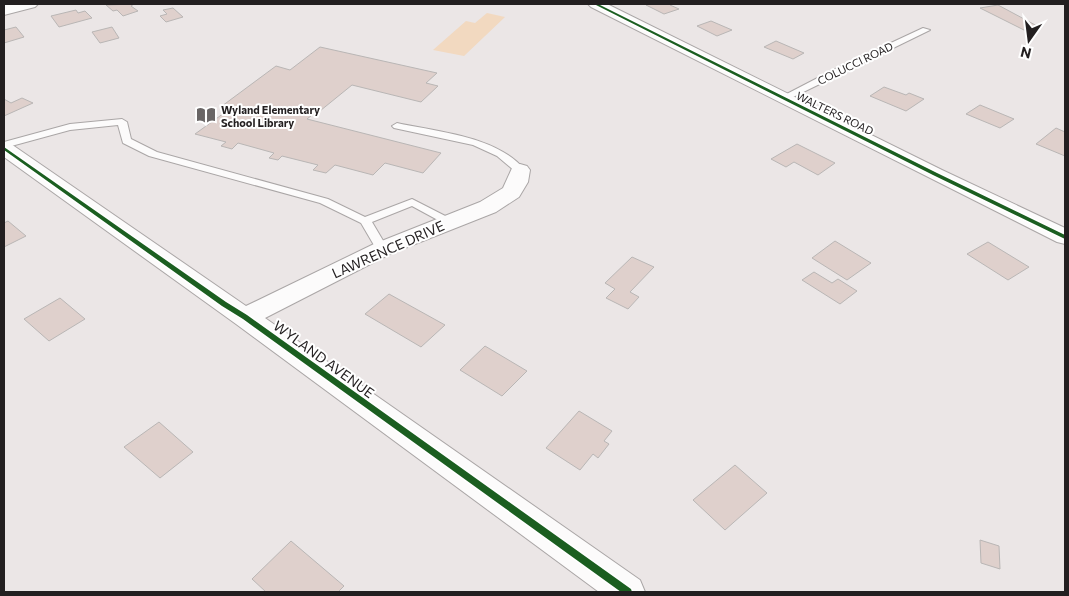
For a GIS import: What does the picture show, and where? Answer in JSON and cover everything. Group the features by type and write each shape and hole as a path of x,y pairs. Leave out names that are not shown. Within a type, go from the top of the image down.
{"street":[{"path":"4,10 30,4"},
{"name":"WALTERS ROAD","path":"596,4 1065,237"},
{"name":"WYLAND AVENUE","path":"4,146 628,592"},
{"name":"LAWRENCE DRIVE","path":"244,317 382,249 488,207 504,198 517,182 520,170"}],"lane":[{"name":"COLUCCI ROAD","path":"784,98 926,30"},
{"path":"4,146 70,126 122,122 126,141 153,154 324,201 365,221 382,249"},
{"path":"397,126 476,143 501,154 520,170"},
{"path":"365,221 412,202 451,222"}],"shaded area":[{"path":"487,13 505,17 464,56 433,50 466,21 475,23"}],"building":[{"path":"134,4 131,6 138,11 123,16 117,10 113,11 106,5"},
{"path":"673,4 670,5 679,9 664,14 646,5"},
{"path":"998,5 1039,27 1024,30 980,8"},
{"path":"173,8 183,17 166,22 160,16 167,14 163,10"},
{"path":"76,10 78,13 85,11 92,18 59,27 51,16"},
{"path":"711,21 732,30 717,36 697,26"},
{"path":"16,27 24,37 4,43 4,30"},
{"path":"112,27 119,38 100,43 92,32"},
{"path":"776,41 804,53 793,59 764,47"},
{"path":"320,47 437,73 426,83 438,86 421,102 352,85 315,115 307,119 441,153 423,173 385,163 373,175 335,165 326,173 313,170 318,165 282,156 278,160 269,158 274,153 238,143 232,149 221,146 226,142 195,134 231,108 222,106 276,66 290,70"},
{"path":"884,87 924,99 906,111 870,96"},
{"path":"22,98 33,103 4,116 4,99 11,103"},
{"path":"980,105 1014,119 1000,128 966,114"},
{"path":"1056,128 1065,132 1065,156 1036,144"},
{"path":"797,144 835,163 818,175 794,162 786,167 771,159"},
{"path":"8,221 26,236 4,247 4,223"},
{"path":"835,241 871,263 847,280 812,258"},
{"path":"988,242 1029,267 1008,280 967,254"},
{"path":"632,257 654,267 630,292 639,297 628,309 606,298 615,289 605,283"},
{"path":"814,272 832,283 838,279 857,291 840,304 802,280"},
{"path":"389,294 445,325 421,347 365,314"},
{"path":"60,298 85,319 49,341 24,319"},
{"path":"485,346 527,371 502,396 460,370"},
{"path":"579,411 612,431 604,441 609,444 598,458 593,454 580,470 546,448"},
{"path":"159,422 193,452 160,478 124,447"},
{"path":"735,465 767,493 725,530 693,500"},
{"path":"980,540 999,546 1000,569 981,563"},
{"path":"291,541 344,586 338,592 266,592 252,579"}],"cycle path":[{"path":"596,4 1065,237"},
{"path":"4,148 245,317 628,592"}],"place":[{"name":"Wyland Elementary School Library","path":"206,115"}]}
